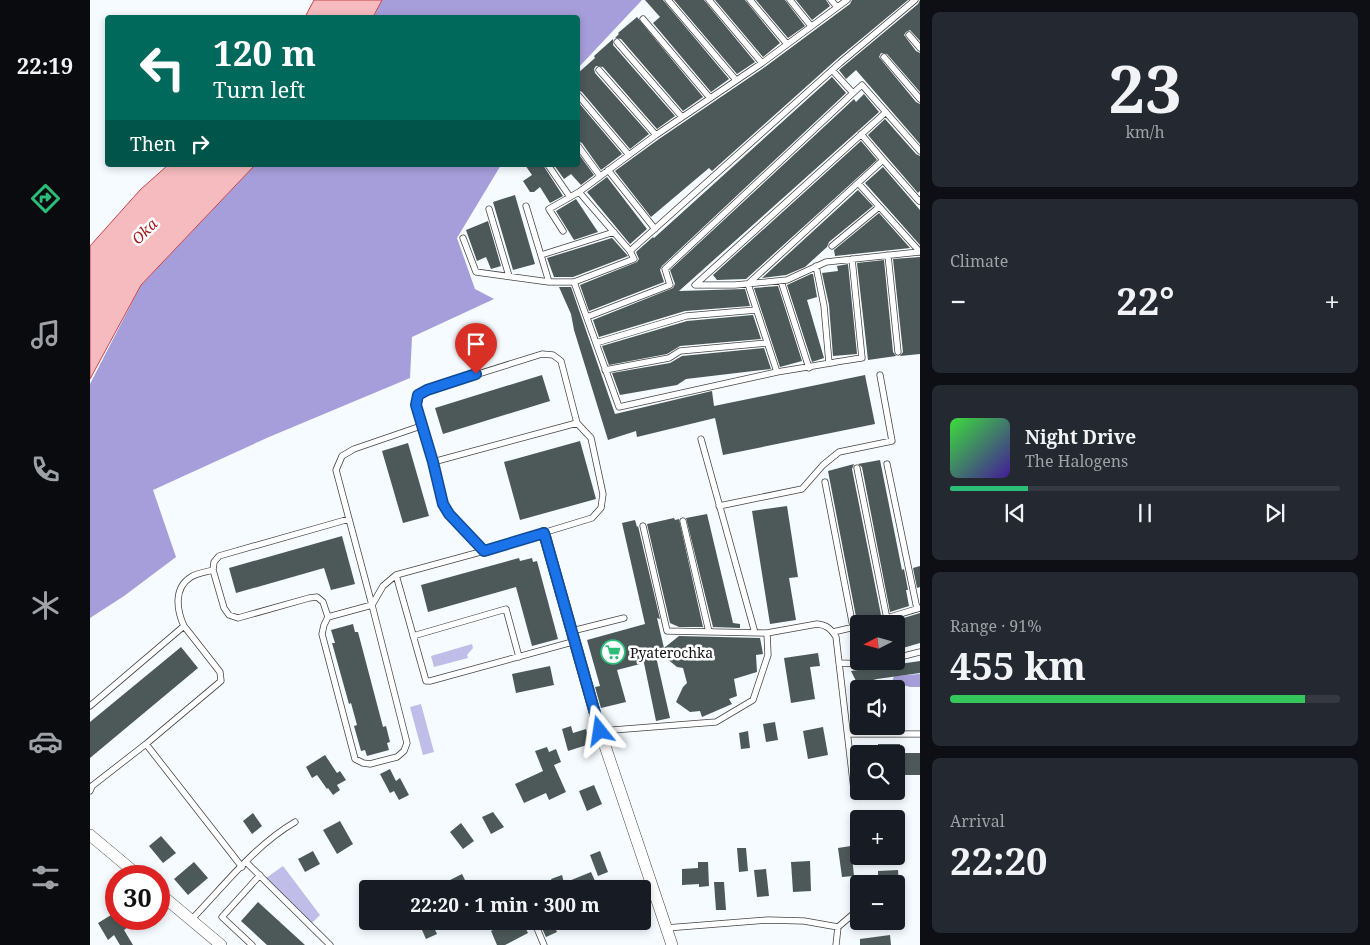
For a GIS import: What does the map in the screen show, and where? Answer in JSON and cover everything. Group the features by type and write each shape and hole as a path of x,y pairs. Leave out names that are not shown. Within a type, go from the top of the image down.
{"street":[{"path":"544,533 600,731 672,945"},
{"path":"90,835 126,865"},
{"path":"170,902 221,945"}],"lane":[{"path":"668,0 736,80"},
{"path":"710,0 762,62"},
{"path":"750,0 787,44"},
{"path":"790,0 811,26"},
{"path":"831,0 837,7"},
{"path":"563,231 549,209 579,192 628,155 762,62 847,0"},
{"path":"630,251 832,70 914,0"},
{"path":"644,19 710,98"},
{"path":"909,35 920,48"},
{"path":"617,42 682,117"},
{"path":"884,57 920,99"},
{"path":"599,70 656,135"},
{"path":"832,70 853,93"},
{"path":"587,316 670,285 665,269 862,86 920,151"},
{"path":"580,97 628,155"},
{"path":"886,112 695,285 735,285 781,281 826,262 919,252"},
{"path":"861,134 920,201"},
{"path":"580,149 600,176"},
{"path":"748,284 882,160"},
{"path":"549,167 570,196"},
{"path":"608,170 655,229"},
{"path":"858,183 919,252"},
{"path":"464,238 476,272 549,282 574,282 634,260 630,251 579,192"},
{"path":"526,206 549,282"},
{"path":"832,246 879,207"},
{"path":"489,209 509,276"},
{"path":"541,256 614,232"},
{"path":"888,255 898,352"},
{"path":"574,282 619,407 777,372 862,358 852,259"},
{"path":"816,266 824,306 829,362"},
{"path":"781,281 809,368"},
{"path":"748,284 777,372"},
{"path":"596,343 686,316 756,310"},
{"path":"606,370 669,358 680,351 767,343"},
{"path":"421,426 354,449 342,456 336,470 372,605 407,743 404,751 397,758 370,764 355,759 322,634 328,617 372,605 384,586 396,575 484,551 592,518 601,508 603,494 591,438 576,423 561,361 553,355 542,354 427,390 418,395 416,405 443,504 449,514 484,551"},
{"path":"719,506 802,489 823,465 839,452 892,441 880,376"},
{"path":"433,462 576,423"},
{"path":"701,439 755,632"},
{"path":"887,464 919,609 899,615"},
{"path":"857,468 885,615"},
{"path":"825,482 854,615"},
{"path":"328,617 323,602 318,597 238,618 229,615 224,608 213,570 214,562 218,556 349,519"},
{"path":"683,521 709,632"},
{"path":"643,526 667,631 767,633 817,624 824,625 833,632 836,637 850,753"},
{"path":"91,787 221,681 220,672 184,626 179,615 177,601 181,587 189,578 213,570"},
{"path":"396,575 426,681 520,656 624,618"},
{"path":"413,636 506,609 520,656"},
{"path":"90,706 184,626"},
{"path":"833,632 850,628"},
{"path":"600,731 716,722 724,718 753,700 768,655 767,633"},
{"path":"905,656 920,652"},
{"path":"839,663 850,663"},
{"path":"848,734 920,734"},
{"path":"146,744 244,864 260,875 330,945"},
{"path":"191,920 276,833 295,822"},
{"path":"252,945 222,917 260,875"},
{"path":"836,945 838,927 850,917"},
{"path":"666,928 768,920 804,921 838,927"},
{"path":"538,930 544,945"}],"shaded area":[{"path":"382,0 642,0 580,66 580,15 374,15"},
{"path":"253,167 500,167 457,238 475,289 494,299 412,337 410,378 269,437 153,490 176,557 124,596 90,618 90,384 141,285"},
{"path":"472,644 473,648 467,655 468,658 434,667 431,656"},
{"path":"920,674 920,687 905,686 905,680 893,680 894,676"},
{"path":"421,704 434,752 423,755 410,707"},
{"path":"283,866 320,915 312,923 266,878"}],"water":[{"path":"314,0 382,0 374,15 306,15"},
{"name":"Oka","path":"166,167 253,167 141,285 90,379 90,246 140,190"}],"building":[{"path":"645,0 663,0 729,79 711,92 653,23 660,17"},
{"path":"674,0 704,0 755,62 737,74"},
{"path":"715,0 745,0 780,43 763,57"},
{"path":"756,0 785,0 805,26 788,38"},
{"path":"796,0 826,0 830,6 812,20"},
{"path":"852,0 908,0 837,59 712,171 709,168 651,217 615,171 765,67 850,4"},
{"path":"920,0 920,41 910,30 904,35 916,51 920,53 920,92 887,54 881,53 879,57 916,102 920,104 920,144 856,70 846,79 839,70 918,4"},
{"path":"637,17 703,97 683,111 621,39 615,38 618,33"},
{"path":"613,39 613,45 675,116 657,129 603,67 596,66 594,69 595,73 649,134 630,149 580,91 580,71 595,58 594,56"},
{"path":"832,77 846,93 662,266 660,270 664,282 589,311 580,285 637,262 639,259 636,252 654,238"},
{"path":"864,94 879,112 679,291 745,289 750,306 685,311 599,337 593,320 673,288 675,284 670,270 854,99 856,102"},
{"path":"580,104 622,154 601,170 580,142"},
{"path":"885,119 916,154 920,156 920,191 918,193 868,135"},
{"path":"861,141 877,160 746,279 717,280 713,275"},
{"path":"580,156 594,175 581,185 571,174 564,179 555,167 580,167"},
{"path":"526,167 544,167 563,196 550,203 540,187 534,192 530,192 523,181 532,175"},
{"path":"883,167 920,210 920,245 865,183"},
{"path":"607,177 647,229 630,244 587,192"},
{"path":"858,190 873,206 829,242 827,247 805,267 786,275 762,278"},
{"path":"515,195 535,264 513,270 493,202"},
{"path":"576,199 598,232 574,240 556,211"},
{"path":"879,213 910,248 835,256 834,250"},
{"path":"488,221 501,266 491,269 486,257 477,261 466,230"},
{"path":"612,238 628,256 573,277 554,277 547,258"},
{"path":"920,257 920,354 900,356 903,352 893,259"},
{"path":"884,260 893,352 896,356 868,360 857,263"},
{"path":"848,264 857,354 833,356 829,305 822,273 838,271 837,266"},
{"path":"813,274 817,297 807,300 824,358 812,362 787,285"},
{"path":"778,286 802,361 780,367 754,288"},
{"path":"559,287 571,287 615,414 712,391 714,406 865,375 875,424 723,455 715,418 637,437 636,431 608,440 574,330 571,314"},
{"path":"753,315 761,339 680,346 667,354 609,365 602,346 687,321"},
{"path":"764,348 771,369 686,379 677,385 620,395 612,373 670,363 682,356"},
{"path":"542,375 550,401 443,434 435,408"},
{"path":"580,441 596,499 520,520 504,462"},
{"path":"408,443 429,516 403,523 382,451"},
{"path":"880,460 902,570 904,569 908,590 906,590 909,606 890,612 862,467 858,464"},
{"path":"854,464 852,469 881,615 856,615 828,471"},
{"path":"787,506 798,577 789,578 796,620 770,624 752,511"},
{"path":"707,514 733,623 740,624 740,628 713,627 686,518"},
{"path":"674,518 675,520 679,519 703,627 679,627 670,623 647,524"},
{"path":"635,520 660,619 657,618 664,648 679,636 760,638 763,654 756,655 757,672 734,679 737,696 729,699 732,704 702,717 700,711 690,712 676,702 687,683 683,668 677,667 654,648 670,718 656,721 644,663 617,670 626,702 601,708 595,687 600,686 587,640 645,624 622,523"},
{"path":"342,536 355,584 331,590 324,568 236,593 229,568"},
{"path":"519,558 520,561 532,558 533,562 537,561 558,639 532,646 516,587 428,612 421,585"},
{"path":"920,566 920,587 917,588 913,568"},
{"path":"920,613 920,643 905,647 905,618"},
{"path":"353,624 355,632 358,632 383,727 386,726 390,742 387,743 389,750 367,756 365,750 361,751 354,726 357,725 351,703 349,704 332,643 335,643 331,630"},
{"path":"181,647 198,668 90,758 90,722"},
{"path":"818,653 820,666 810,667 815,699 791,703 784,658"},
{"path":"920,661 920,673 873,680 856,680 851,671 905,670 905,663"},
{"path":"550,666 554,685 516,693 512,674"},
{"path":"775,722 778,740 766,742 763,724"},
{"path":"571,726 573,733 586,729 590,744 568,751 562,729"},
{"path":"823,727 828,755 808,759 803,731"},
{"path":"748,731 750,748 741,749 739,733"},
{"path":"878,744 900,744 900,745"},
{"path":"547,747 549,752 556,749 561,762 554,765 566,792 549,800 546,793 524,803 515,784 543,771 535,751"},
{"path":"905,753 920,753 920,775 905,775"},
{"path":"325,755 337,773 340,771 346,780 337,785 340,790 333,795 317,775 312,778 306,767"},
{"path":"390,769 396,781 400,778 409,795 399,800 394,791 390,793 380,774"},
{"path":"594,785 602,804 587,811 579,791"},
{"path":"493,812 504,827 491,834 482,817"},
{"path":"253,813 262,826 252,834 243,821"},
{"path":"340,821 353,844 337,854 323,830"},
{"path":"461,823 474,841 463,849 450,832"},
{"path":"161,836 176,853 163,863 149,846"},
{"path":"850,846 850,865 853,865 854,875 842,877 838,848"},
{"path":"737,848 746,848 748,871 739,872"},
{"path":"313,851 320,864 305,872 298,859"},
{"path":"600,851 608,872 598,876 590,855"},
{"path":"810,861 811,891 793,892 791,862"},
{"path":"194,862 208,878 188,895 174,879"},
{"path":"698,862 708,862 709,886 699,887 699,884 682,885 682,869 698,868"},
{"path":"766,869 769,896 757,897 754,870"},
{"path":"898,870 898,875 878,875 878,871"},
{"path":"591,872 595,880 571,880"},
{"path":"462,874 465,880 450,880"},
{"path":"562,875 563,880 551,880 551,879"},
{"path":"714,882 724,882 726,910 716,910"},
{"path":"258,902 305,945 267,945 241,921"},
{"path":"105,919 105,930 124,930 133,945 120,945 114,935 108,940 98,923"},
{"path":"422,930 435,930 437,934 426,939"},
{"path":"526,930 528,933 505,945 497,945 491,931"},
{"path":"543,930 556,930 557,932 546,937"},
{"path":"890,935 891,945 860,945 860,939"}],"place":[{"name":"Pyaterochka","path":"613,652"}],"route":[{"path":"476,374 427,390 418,395 416,405 443,504 449,514 484,551 544,533 600,731"}]}
